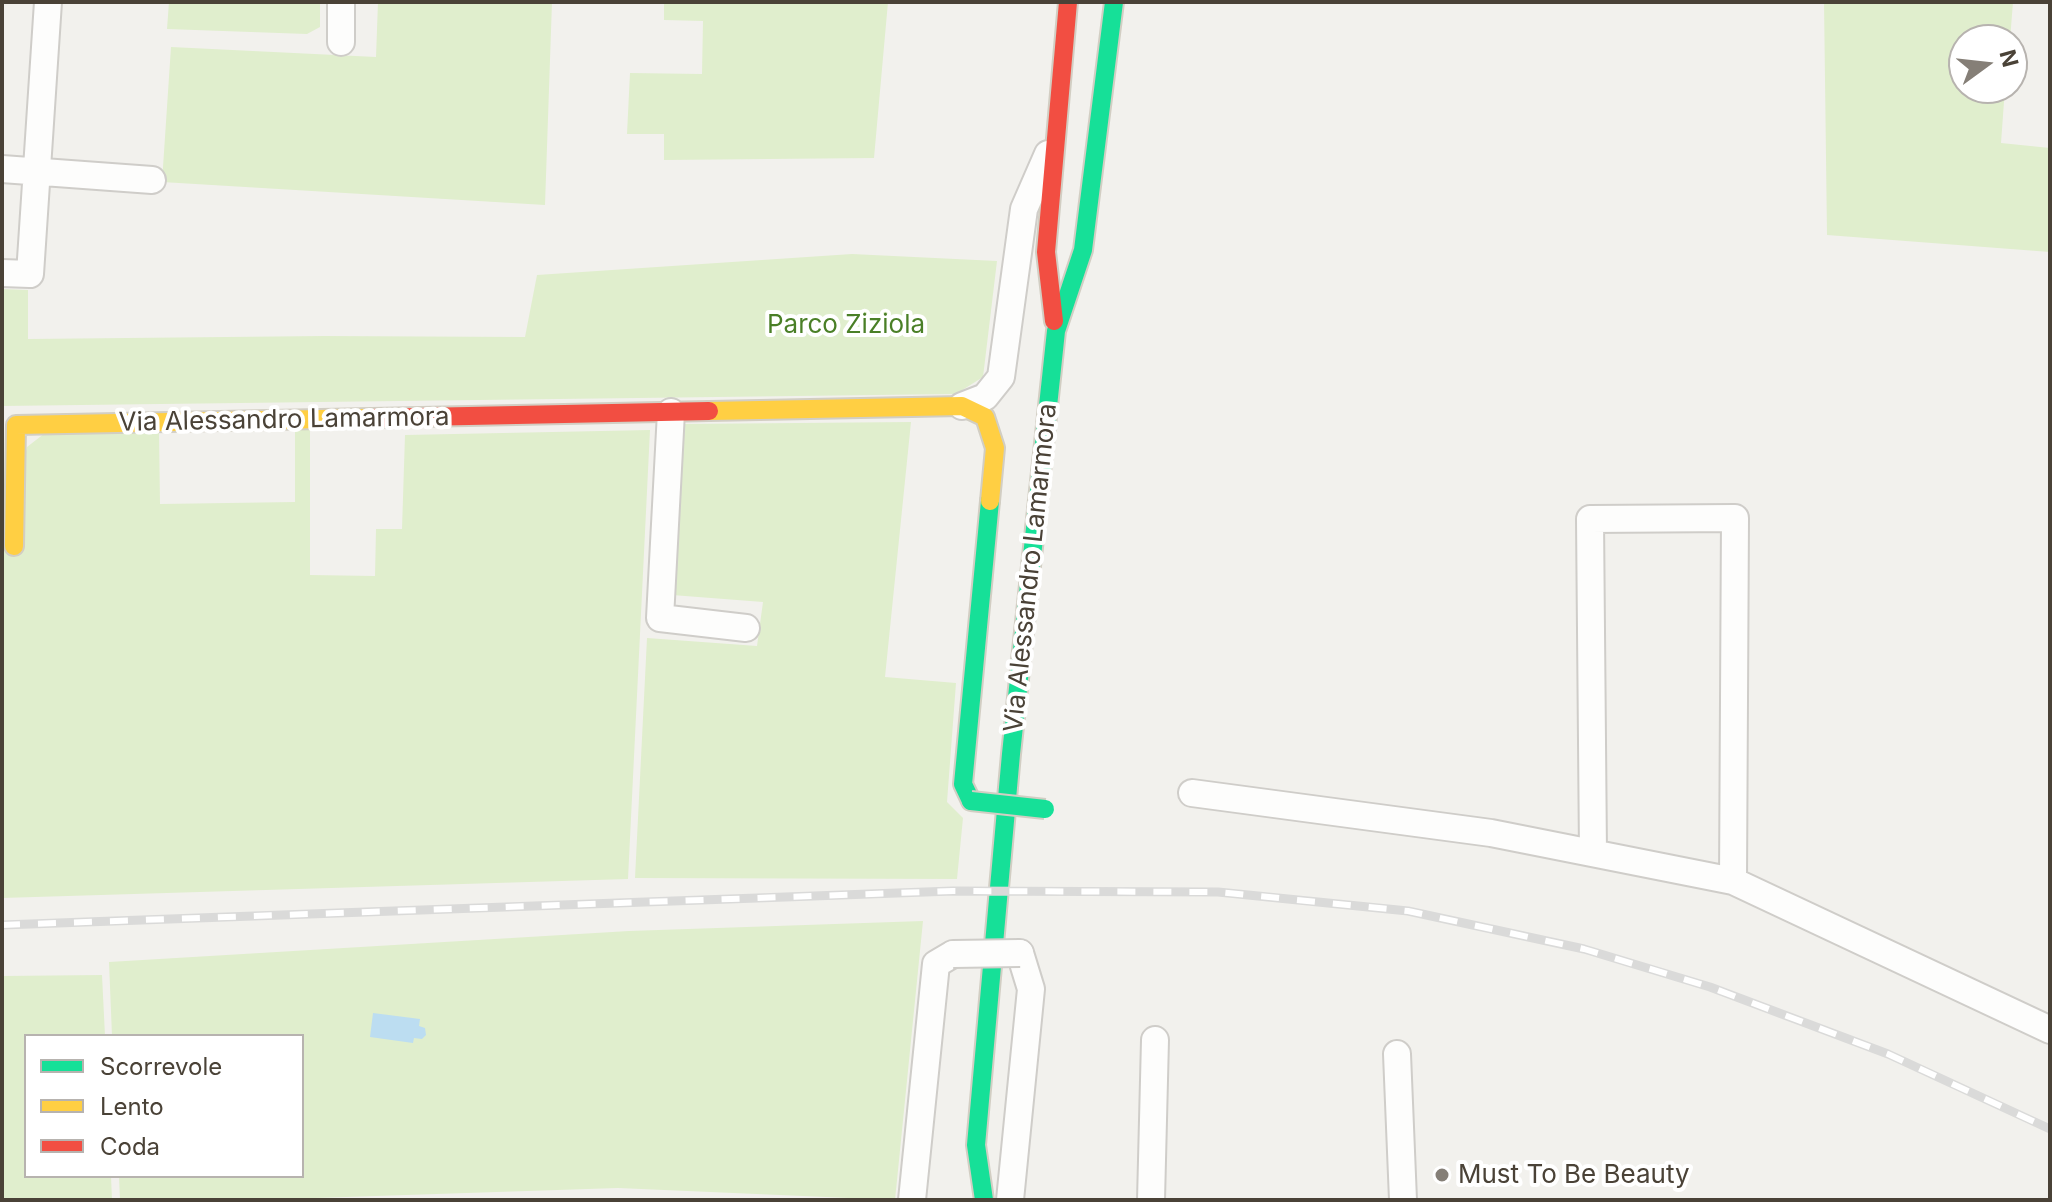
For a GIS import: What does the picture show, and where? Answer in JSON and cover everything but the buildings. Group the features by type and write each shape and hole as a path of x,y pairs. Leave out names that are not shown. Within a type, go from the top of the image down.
{"main road":[{"name":"Via Alessandro Lamarmora","path":"1056,331 1046,252 1068,2"},
{"name":"Via Alessandro Lamarmora","path":"984,1200 976,1145 1011,754 1056,331 1083,250 1114,2"},
{"name":"Via Alessandro Lamarmora","path":"14,546 16,425 962,406 985,417 995,448 963,784 971,801 1045,809"},
{"name":"Via Alessandro Lamarmora","path":"962,1186 976,1145"}],"street":[{"path":"2,273 30,274 48,2"},
{"path":"341,2 341,42"},
{"name":"Via Alessandro Lamarmora","path":"1110,46 1131,2"},
{"name":"Via Alessandro Lamarmora","path":"962,406 985,397 1001,377 1024,209 1054,140"},
{"path":"2,169 152,180"},
{"path":"671,412 660,618 746,628"},
{"path":"1593,853 1590,519 1735,518 1733,881"},
{"path":"1192,793 1491,833 1733,881 2050,1030"},
{"path":"912,1200 936,964 953,954 1020,953 1031,989 1010,1200"},
{"path":"1151,1200 1155,1040"},
{"path":"1397,1054 1403,1200"}],"green space":[{"path":"169,2 320,2 320,27 307,34 167,29"},
{"path":"378,2 552,2 545,205 162,182 171,47 376,57"},
{"path":"664,2 888,2 874,158 664,160 664,134 627,134 630,73 702,74 703,21 664,20"},
{"path":"1824,2 2013,2 2011,24 1948,24 1948,104 2004,104 2001,143 2050,148 2050,252 1827,235"},
{"name":"Parco Ziziola","path":"852,254 997,261 983,377 956,394 2,406 2,289 28,290 28,339 525,337 537,275"},
{"path":"310,419 310,575 375,576 376,529 402,529 405,435 650,430 628,879 2,898 2,552 27,447 45,433 159,431 160,504 295,502 295,420"},
{"path":"911,422 885,677 956,683 947,802 963,818 957,879 635,878 647,638 757,646 763,602 672,595 683,424"},
{"path":"923,921 895,1200 618,1188 255,1200 120,1200 119,1178 304,1178 304,1034 112,1034 109,962 629,931"},
{"path":"102,975 105,1034 24,1034 24,1178 111,1178 112,1200 2,1200 2,976"}],"water":[{"path":"373,1013 420,1019 419,1026 425,1028 426,1035 422,1039 414,1038 413,1043 370,1037"}],"railway":[{"path":"2,925 953,891 1218,892 1408,911 1584,949 1710,987 1888,1054 2050,1129"}],"traffic: fast":[{"path":"984,1200 976,1145 1011,754 1056,331 1083,250 1114,2"},
{"path":"971,801 963,784 990,501"},
{"path":"971,801 1045,809"}],"traffic: slow":[{"path":"709,411 962,406 985,417 995,448 990,501"},
{"path":"14,546 16,425 372,418"}],"traffic: jam":[{"path":"1054,321 1046,252 1068,2"},
{"path":"372,418 709,411"}],"place":[{"name":"Must To Be Beauty","path":"1442,1175"}]}
